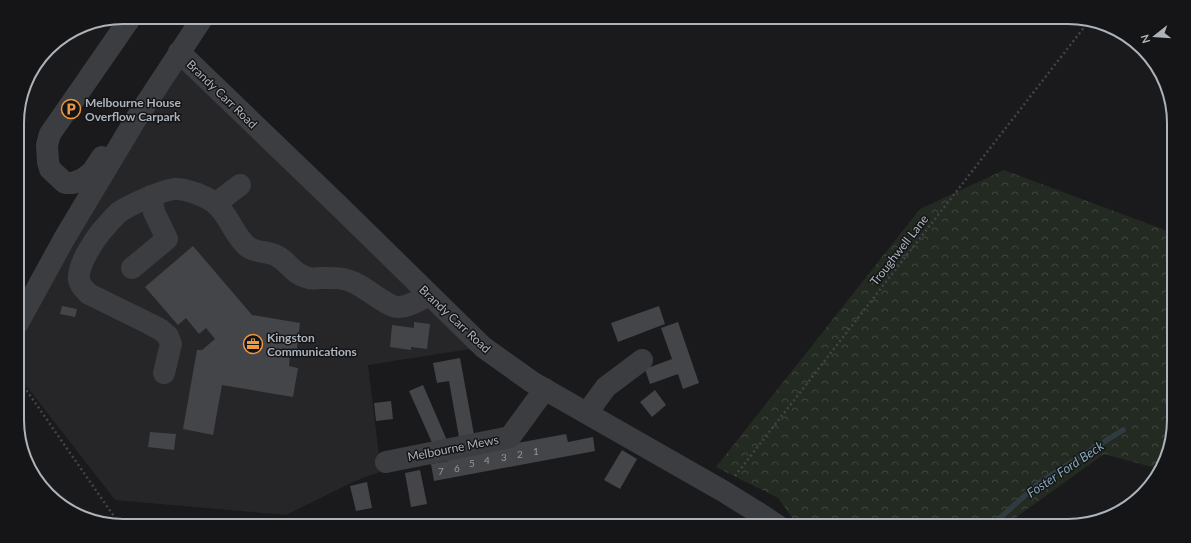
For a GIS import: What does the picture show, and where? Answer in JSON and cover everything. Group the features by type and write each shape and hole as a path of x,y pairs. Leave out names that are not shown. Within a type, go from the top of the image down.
{"street":[{"path":"84,206 64,166 57,157 48,152 47,145 50,134 126,24"},
{"path":"24,312 64,239 134,122 198,24"},
{"name":"Brandy Carr Road","path":"179,52 483,347 532,382 723,491 768,519"},
{"path":"73,183 83,179 92,172 120,129 134,122"},
{"path":"217,204 240,184"},
{"path":"164,374 171,344 168,336 150,324 90,294 83,288 79,280 80,269 85,256 105,226 119,213 133,204 151,196 174,189 189,191 204,196 217,204 226,215 240,239 242,246 276,255 298,274 310,278 344,278 359,285 385,303 397,307 415,303 428,294"},
{"path":"132,268 167,239 154,212 151,196"},
{"path":"587,413 606,387 642,360"},
{"name":"Melbourne Mews","path":"386,462 510,437 545,389"}],"path":[{"name":"Troughwell Lane","path":"723,491 1085,26"},
{"path":"24,387 115,519"}],"shaded area":[{"path":"179,52 483,347 368,365 381,472 349,484 286,515 115,500 24,383 24,313"}],"green space":[{"path":"1004,170 1167,231 1167,426 1162,452 1155,468 1104,454 1014,519 793,519 778,498 716,467 920,209"}],"building":[{"name":"Kingston Communications","path":"193,246 252,315 300,323 296,356 290,355 289,366 298,368 293,397 222,385 213,435 183,429 197,350 202,350 215,339 206,328 199,334 186,318 178,325 145,287"},
{"path":"62,306 77,309 75,317 60,314"},
{"path":"659,306 665,324 618,342 611,323"},
{"path":"414,322 430,324 427,349 411,347 411,350 390,347 392,325 414,328"},
{"path":"678,322 699,383 683,389 678,374 650,384 645,369 672,359 661,328"},
{"path":"460,358 475,440 460,443 449,381 437,383 433,363"},
{"path":"423,385 449,445 434,447 409,391"},
{"path":"655,390 666,405 652,417 640,402"},
{"path":"391,401 393,419 376,421 374,403"},
{"path":"150,432 176,434 174,450 148,447"},
{"path":"566,434 568,442 593,437 595,451 434,481 431,464 448,461 447,456"},
{"path":"622,450 637,459 620,489 604,480"},
{"path":"420,470 427,504 411,507 405,473"},
{"path":"367,482 372,508 356,511 350,486"}],"waterway":[{"name":"Foster Ford Beck","path":"999,519 1040,482 1123,430"}],"place":[{"name":"Melbourne House Overflow Carpark","path":"71,109"},
{"name":"Kingston Communications","path":"253,344"}]}
